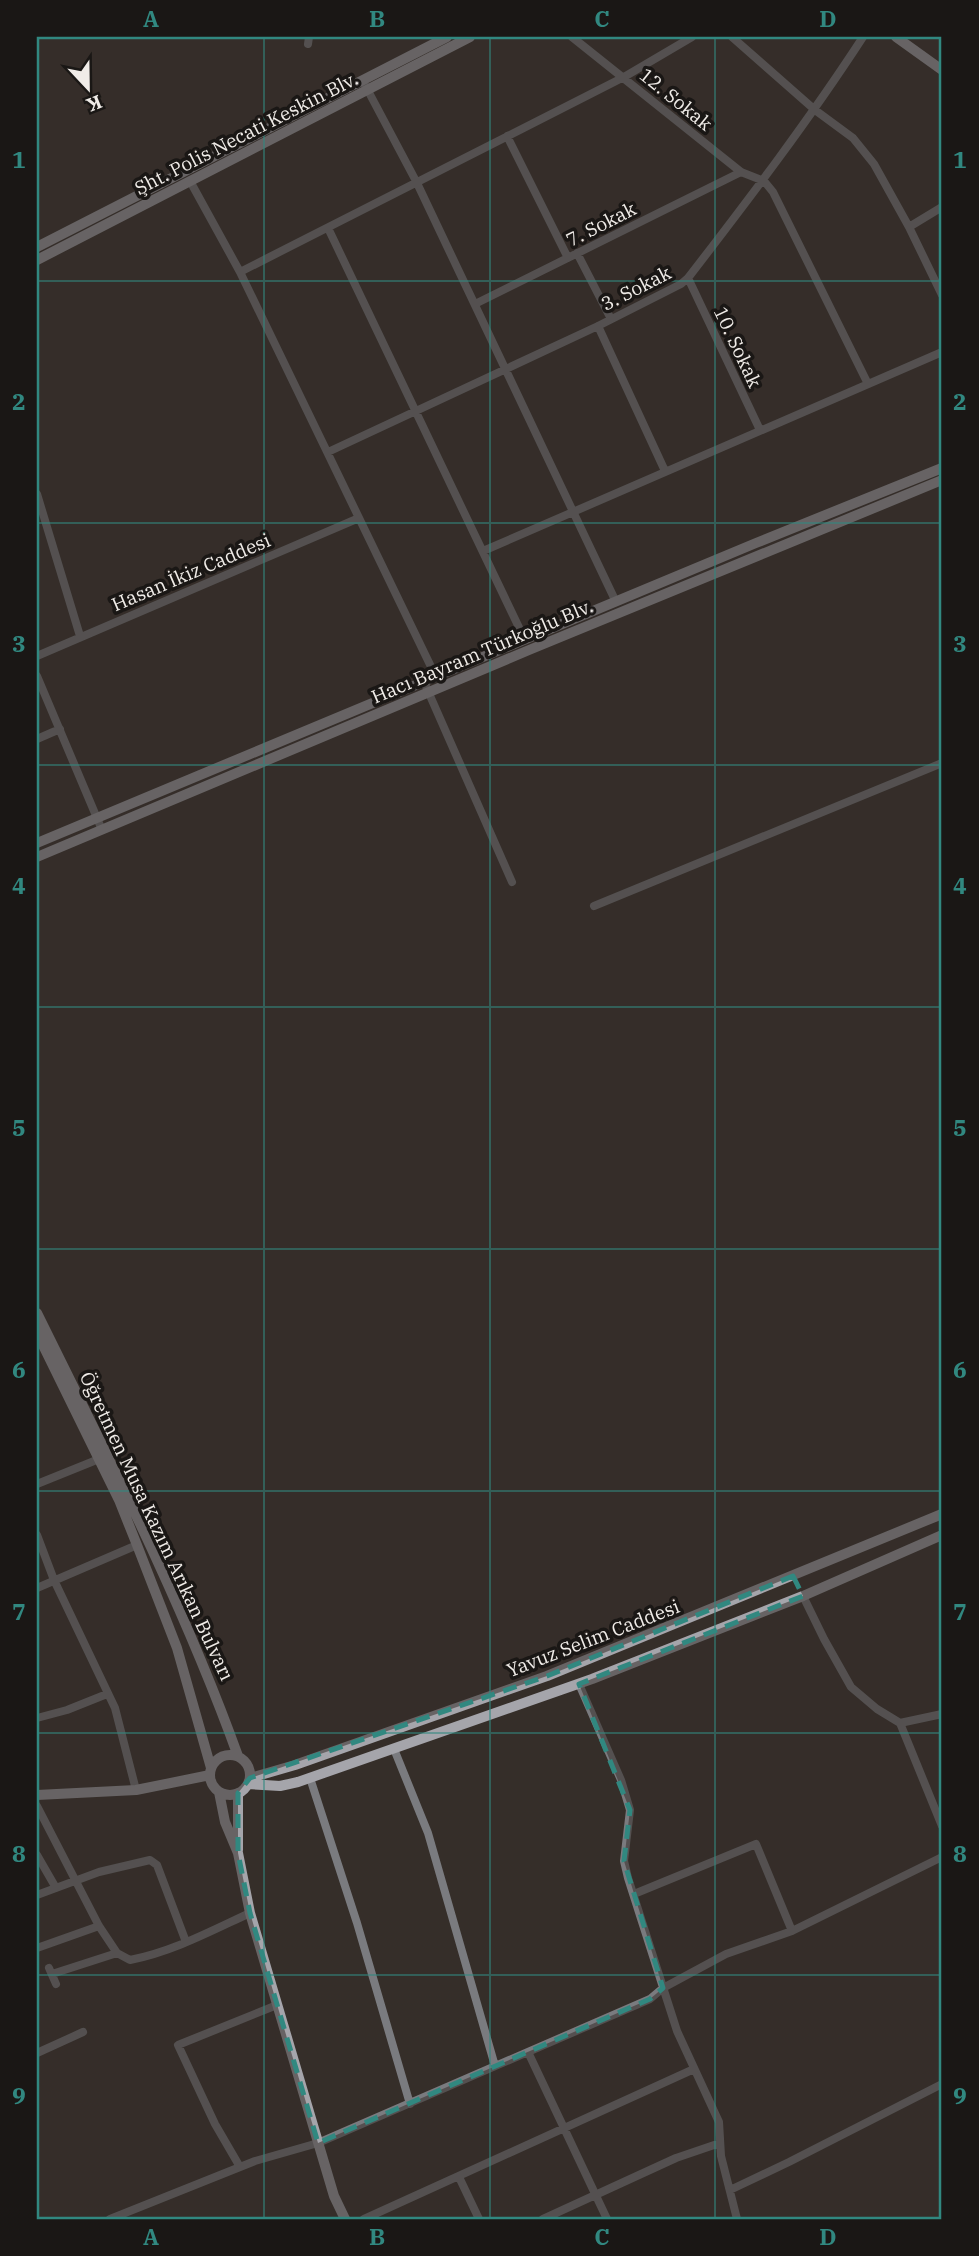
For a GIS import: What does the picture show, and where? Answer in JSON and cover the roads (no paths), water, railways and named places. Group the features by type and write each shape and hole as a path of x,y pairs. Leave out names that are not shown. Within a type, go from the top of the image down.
{"street":[{"name":"Şht. Polis Necati Keskin Blv.","path":"37,260 190,181 447,37"},
{"name":"Şht. Polis Necati Keskin Blv.","path":"37,247 365,85 470,37"},
{"name":"12. Sokak","path":"572,37 741,172 764,181"},
{"path":"240,272 624,77 692,37"},
{"path":"732,37 860,146 874,164 909,226 942,295"},
{"name":"3. Sokak","path":"328,452 681,285 764,181 863,37"},
{"path":"896,37 942,70"},
{"path":"365,85 417,183 616,602"},
{"path":"507,136 568,258"},
{"name":"7. Sokak","path":"475,304 741,172"},
{"path":"190,181 240,272 436,677"},
{"path":"764,181 773,192 868,384"},
{"path":"909,226 942,208"},
{"path":"328,228 525,640"},
{"path":"577,253 611,320"},
{"name":"10. Sokak","path":"688,278 760,430"},
{"path":"597,326 665,471"},
{"path":"483,551 942,352"},
{"name":"Hacı Bayram Türkoğlu Blv.","path":"37,857 426,687 436,677 942,468"},
{"name":"Hacı Bayram Türkoğlu Blv.","path":"37,843 942,480"},
{"path":"37,494 80,636"},
{"name":"Hasan İkiz Caddesi","path":"37,654 359,518"},
{"path":"37,676 102,830"},
{"path":"426,687 512,882"},
{"path":"37,739 60,729"},
{"path":"594,906 942,763"},
{"name":"Öğretmen Musa Kazım Arıkan Bulvarı","path":"37,1313 103,1457 177,1648 211,1772"},
{"name":"Öğretmen Musa Kazım Arıkan Bulvarı","path":"37,1333 168,1584 215,1692 238,1756"},
{"path":"37,1484 103,1457"},
{"name":"Yavuz Selim Caddesi","path":"249,1781 547,1676 942,1514"},
{"path":"37,1535 54,1580 115,1708 136,1790"},
{"name":"Yavuz Selim Caddesi","path":"249,1781 281,1786 310,1778 579,1684 803,1595 942,1536"},
{"path":"37,1588 137,1545"},
{"path":"793,1576 851,1687 877,1709 901,1723 942,1826"},
{"path":"579,1684 621,1780 630,1810 624,1861 677,2031 719,2122 721,2156 737,2219"},
{"path":"37,1718 67,1710 107,1694"},
{"path":"901,1723 942,1714"},
{"path":"394,1749 428,1833 495,2066"},
{"path":"225,1755 238,1756 248,1765 249,1781 239,1793 232,1795 219,1792 214,1787 211,1772 219,1758 225,1755"},
{"path":"37,1795 136,1790 211,1772"},
{"path":"310,1778 357,1923 410,2104"},
{"path":"219,1792 225,1822 238,1853 250,1913 277,2006 334,2196 345,2219"},
{"path":"238,1853 239,1793"},
{"path":"37,1806 99,1927 117,1952 130,1960 149,1957 250,1913"},
{"path":"634,1894 756,1844 792,1931"},
{"path":"37,1855 56,1888"},
{"path":"110,2219 240,2166 318,2143 410,2104 650,1999 663,1988 726,1954 792,1931 942,1857"},
{"path":"37,1895 76,1880 150,1860 157,1866 186,1942"},
{"path":"37,1948 99,1927"},
{"path":"56,1984 51,1971 117,1952"},
{"path":"240,2166 215,2124 178,2045 277,2006"},
{"path":"37,2053 83,2032"},
{"path":"528,2052 607,2219"},
{"path":"364,2219 694,2069"},
{"path":"730,2190 942,2084"},
{"path":"543,2219 676,2158 720,2143"},
{"path":"458,2177 479,2219"}]}
